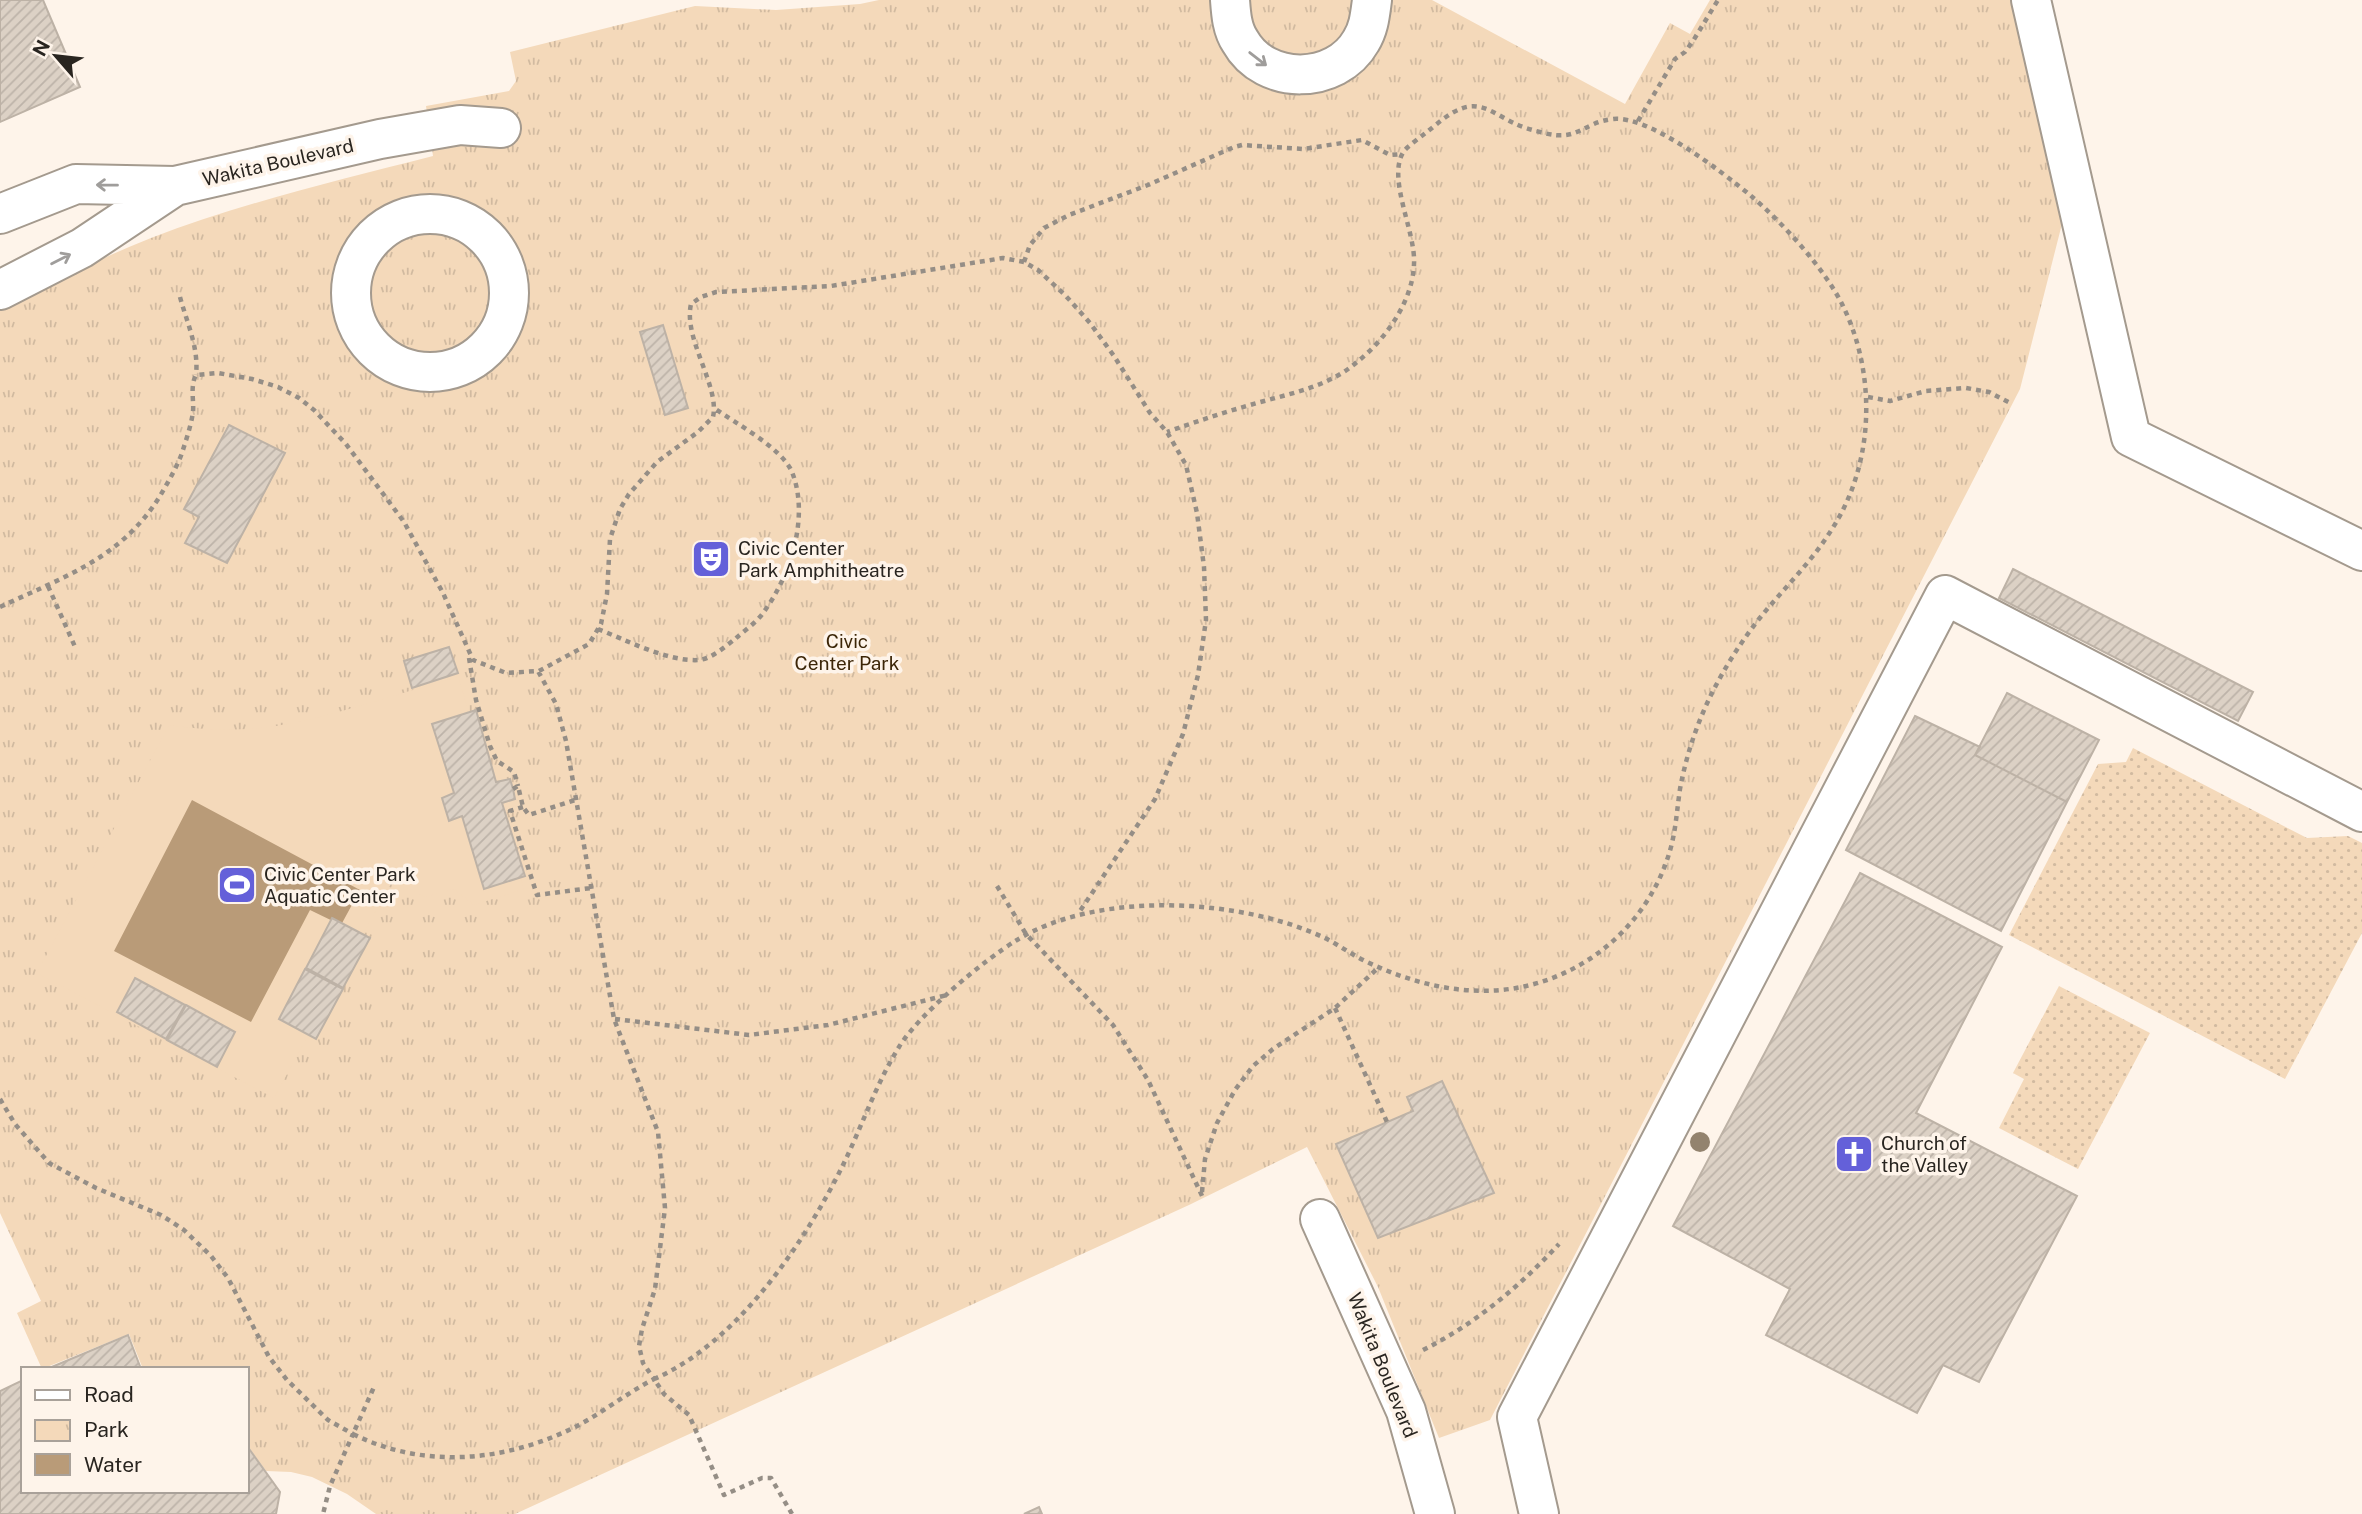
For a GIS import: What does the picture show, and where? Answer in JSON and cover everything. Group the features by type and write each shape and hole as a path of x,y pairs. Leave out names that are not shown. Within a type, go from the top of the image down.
{"street":[{"path":"1230,0 1232,21 1240,43 1256,60 1277,72 1300,76 1324,72 1344,60 1360,43 1370,21 1371,0"},
{"path":"2031,0 2131,437 2362,551"},
{"name":"Wakita Boulevard","path":"0,214 76,184 175,186 380,139 460,125 501,128"},
{"name":"Wakita Boulevard","path":"0,290 82,248 175,186"},
{"path":"432,213 458,218 482,232 500,253 508,279 508,306 499,332 481,353 458,368 430,373 406,369 384,358 366,341 354,318 350,294 353,269 365,247 382,228 404,217 432,213"},
{"path":"1538,1514 1517,1418 1945,595 2362,812"},
{"name":"Wakita Boulevard","path":"1320,1219 1406,1411 1435,1514"}],"path":[{"path":"1638,121 1675,59 1693,41 1718,0"},
{"path":"0,1098 15,1124 49,1163 96,1188 161,1215 184,1230 202,1247 228,1278 270,1357 287,1380 328,1420 352,1434 388,1448 444,1458 484,1457 526,1446 570,1429 593,1417 630,1391 671,1371 720,1335 767,1286 811,1225 844,1163 900,1045 917,1023 948,994 1026,934 1077,915 1145,906 1208,905 1283,923 1323,937 1379,967 1442,988 1501,990 1521,987 1539,983 1591,960 1640,912 1668,856 1686,764 1714,688 1758,620 1828,537 1850,494 1863,444 1868,397 1863,367 1843,304 1801,246 1750,195 1682,146 1638,121 1614,118 1573,135 1556,136 1517,125 1482,107 1465,107 1456,110 1403,153 1390,155 1362,140 1303,149 1258,145 1234,147 1148,185 1069,215 1044,228 1030,245 1024,262"},
{"path":"1167,432 1238,408 1304,391 1332,379 1356,364 1387,331 1410,290 1415,267 1413,244 1398,176 1403,153"},
{"path":"469,655 478,663 506,673 538,671 589,644 605,612 608,551 620,509 647,472 713,417 714,408 690,317 691,304 701,297 737,289 831,286 1003,257 1024,262 1038,270 1090,323 1150,413 1167,432 1186,465 1198,513 1204,567 1206,620 1198,676 1182,734 1154,799 1077,915"},
{"path":"0,607 83,569 111,551 132,533 155,504 172,476 184,447 193,411 193,381 196,375 195,348 180,297"},
{"path":"196,375 218,373 278,387 314,410 346,444 404,522 443,593 469,655 476,700 490,746 497,761 514,772 523,807 529,815 575,800"},
{"path":"1868,397 1890,401 1926,391 1966,388 1989,392 2012,404"},
{"path":"597,629 677,658 702,660 726,646 762,615 785,577 797,538 797,499 792,471 778,454 714,408"},
{"path":"48,586 76,649"},
{"path":"538,671 556,704 566,741 614,1019 658,1132 666,1208 655,1289 639,1346 643,1363 664,1394 689,1415 724,1495 762,1478 771,1478 792,1514"},
{"path":"523,807 510,811 537,895 591,888"},
{"path":"997,887 1026,934 1113,1025 1148,1080 1203,1198 1202,1174 1223,1110 1253,1066 1273,1049 1335,1008 1379,967"},
{"path":"614,1019 749,1035 828,1025 948,994"},
{"path":"1335,1008 1387,1122"},
{"path":"1388,1368 1453,1335 1503,1298 1534,1271 1566,1236"},
{"path":"323,1514 330,1486 374,1387"}],"green space":[{"name":"Civic Center Park","path":"879,0 1432,0 1625,104 1670,23 1690,34 1710,0 2014,0 2065,212 2020,389 1490,1420 1439,1438 1378,1287 1307,1147 1189,1205 515,1514 376,1514 347,1494 312,1477 291,1472 266,1471 248,1446 248,1367 142,1367 129,1334 41,1367 17,1313 41,1301 0,1213 0,307 113,254 185,225 291,193 433,156 426,106 509,91 516,81 510,52 695,6 776,10 860,4"},
{"name":"Civic Center Park Aquatic Center","path":"458,677 524,889 474,905 454,889 425,897 392,881 274,1098 37,973 169,725 222,730 276,726 345,710"},
{"path":"2133,748 2307,838 2348,836 2362,843 2362,933 2285,1079 2009,935 2098,764 2126,762"},
{"path":"2059,986 2150,1033 2078,1169 1999,1128 2024,1079 2013,1073"}],"water":[{"path":"192,800 360,890 341,925 310,910 251,1022 114,951"}],"building":[{"path":"0,0 43,0 80,87 0,122"},
{"path":"663,325 688,408 665,415 640,332"},
{"path":"229,425 285,453 227,563 185,543 199,517 184,509"},
{"path":"2013,569 2253,692 2238,721 1999,598"},
{"path":"449,647 458,673 412,688 404,661"},
{"path":"2007,693 2099,740 2067,802 1975,755"},
{"path":"476,710 496,782 510,779 513,789 515,799 502,803 525,876 484,889 462,816 449,821 442,798 454,793 432,724"},
{"path":"1915,716 1980,747 1975,755 2067,802 2001,931 1846,850"},
{"name":"Church of the Valley","path":"1860,873 2002,947 1916,1113 2077,1196 1979,1382 1943,1365 1917,1413 1766,1335 1790,1289 1673,1226"},
{"path":"332,918 370,938 343,988 306,968"},
{"path":"305,969 343,989 316,1039 279,1019"},
{"path":"135,978 185,1005 166,1039 117,1012"},
{"path":"186,1005 235,1032 217,1067 167,1040"},
{"path":"1442,1081 1494,1193 1378,1238 1336,1144 1413,1111 1407,1097"},
{"path":"128,1335 140,1367 52,1367"},
{"path":"21,1381 21,1493 248,1493 248,1447 280,1492 276,1514 0,1514 0,1391"},
{"path":"1039,1507 1042,1514 1024,1514"}],"place":[{"name":"Civic Center Park Amphitheatre","path":"711,559"},
{"name":"Civic Center Park Aquatic Center","path":"237,885"},
{"name":"Church of the Valley","path":"1854,1154"}]}
